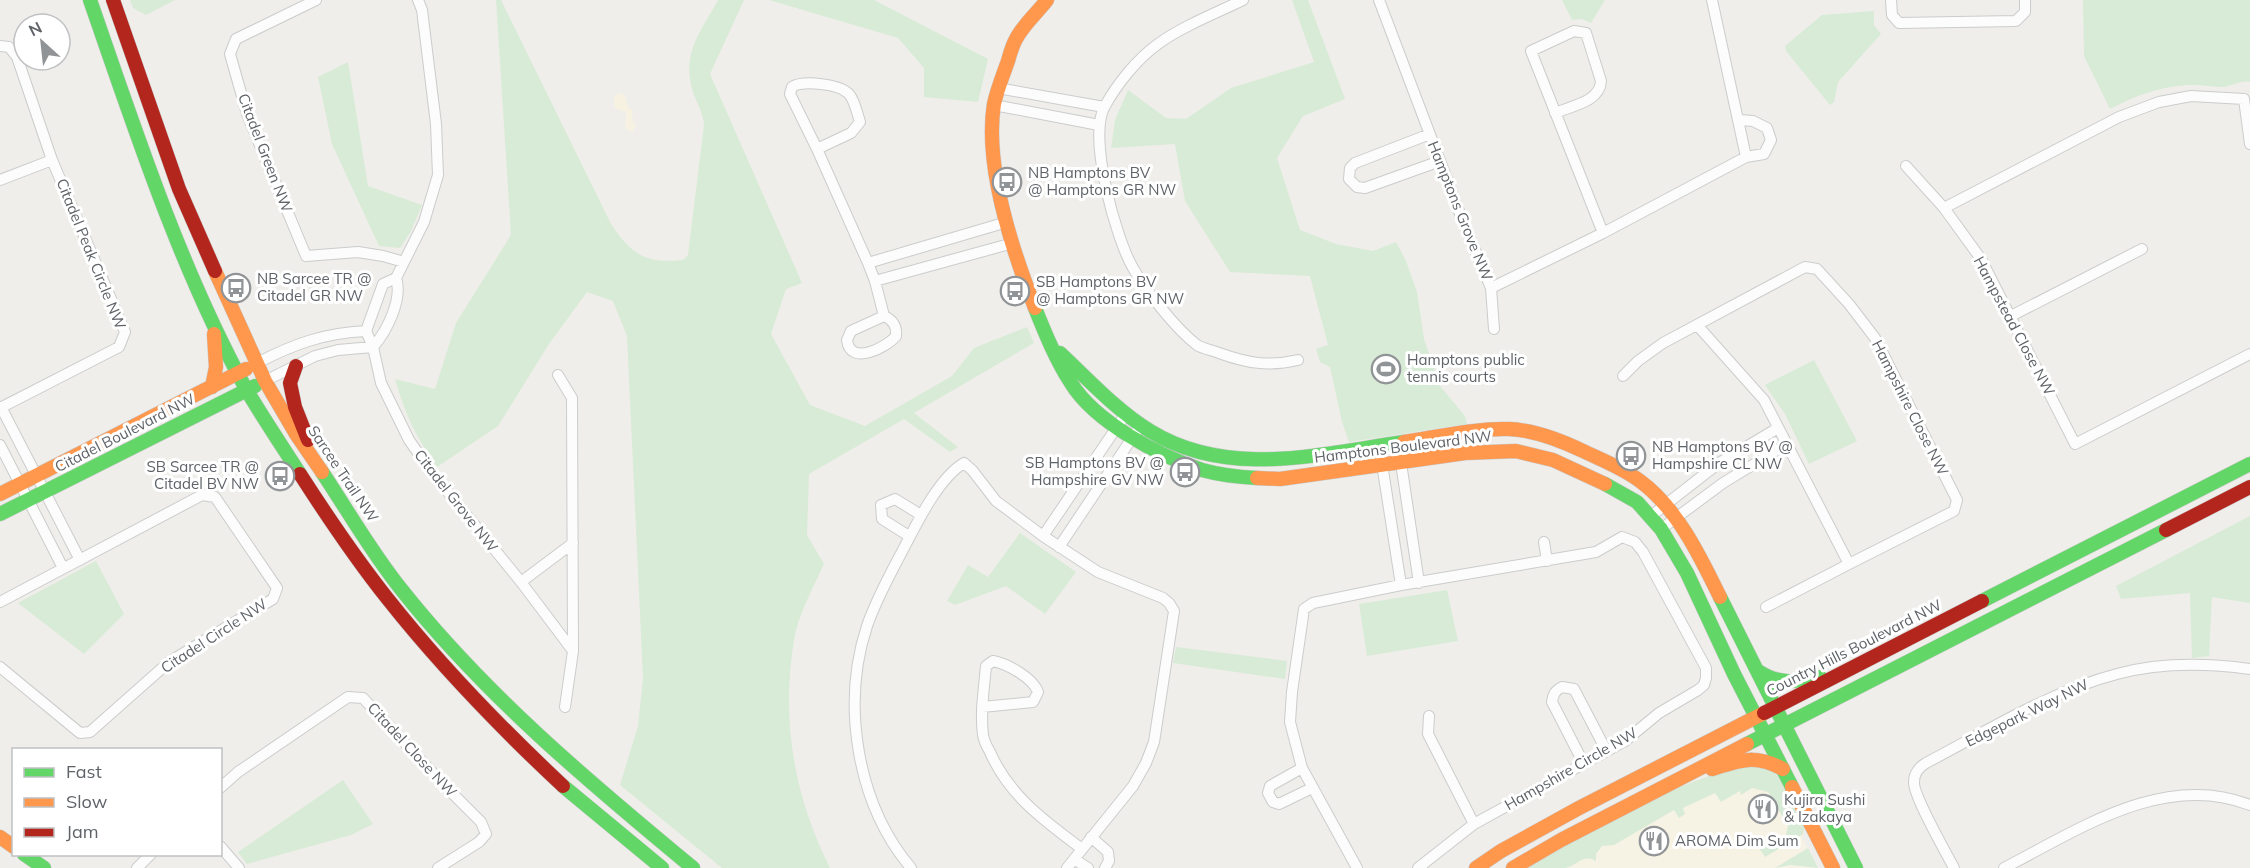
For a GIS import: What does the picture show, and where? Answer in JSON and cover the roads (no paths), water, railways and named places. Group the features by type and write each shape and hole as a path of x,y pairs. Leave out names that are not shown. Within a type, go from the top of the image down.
{"main road":[{"path":"90,0 158,196 211,319 247,390 325,512 387,598 450,672 578,800 662,868"},
{"name":"Sarcee Trail NW","path":"113,0 179,189 265,381 296,434 400,588 466,665 574,769 693,868"},
{"name":"Hamptons Boulevard NW","path":"1047,0 1016,39 994,105 992,146 996,175 1013,243 1041,322 1071,384 1092,407 1116,428 1132,438 1203,470 1235,477 1280,479 1465,453 1516,451 1553,460 1584,473 1637,502 1661,529 1687,573 1833,868"},
{"path":"211,319 217,351 215,379 212,387"},
{"name":"Hamptons Boulevard NW","path":"1056,350 1125,415 1166,440 1207,455 1231,460 1260,462 1306,458 1379,445 1508,429 1529,431 1560,439 1622,469 1644,483 1674,518 1711,579 1856,868"},
{"name":"Citadel Boulevard NW","path":"0,494 257,363"},
{"path":"296,366 290,383 295,407 316,463"},
{"name":"Citadel Boulevard NW","path":"0,514 265,381"},
{"name":"Country Hills Boulevard NW","path":"1476,868 1541,827 2250,464"},
{"path":"1513,868 1561,840 1765,734 2250,487"},
{"path":"1756,670 1777,683 1841,672"},
{"path":"1669,784 1737,762 1754,759 1763,759 1783,769"},
{"path":"26,856 44,868"}],"street":[{"name":"Citadel Green NW","path":"316,0 236,39 230,54 247,114 306,256 358,252 404,262"},
{"path":"373,347 366,330 383,284 396,278 424,222 438,175 436,124 422,10 418,0"},
{"path":"1243,0 1158,44 1131,70 1104,107 1099,126 1102,172 1114,218 1132,268 1166,313 1199,346 1247,363 1281,364 1298,360"},
{"name":"Hamptons Grove NW","path":"1379,0 1491,288 1603,233 1746,157 1764,154 1771,140 1767,128 1753,121 1739,120"},
{"path":"1712,0 1746,157"},
{"path":"1891,0 1892,15 1899,23 2016,21 2025,12 2025,0"},
{"path":"1555,113 1592,98 1601,87 1586,33 1574,31 1531,51 1555,113 1603,233"},
{"name":"Citadel Peak Circle NW","path":"0,46 9,47 17,57 52,160 125,332 119,347 0,408 44,492"},
{"path":"817,149 851,133 860,122 852,98 844,90 801,83 792,87 790,94 868,263 884,316 894,324 896,333 894,339 862,354 851,351 847,340 851,330 884,316"},
{"path":"998,88 1104,107"},
{"path":"1944,208 2119,117 2158,102 2191,96 2244,99 2250,144"},
{"path":"994,105 1099,126"},
{"path":"1430,134 1354,163 1350,168 1349,179 1357,187 1365,189 1440,161"},
{"path":"0,180 52,160"},
{"name":"Hampstead Close NW","path":"1906,166 1944,208 1981,259 2075,444 2250,354"},
{"path":"868,263 1007,222"},
{"path":"875,281 1013,243"},
{"path":"2011,316 2142,249"},
{"name":"Hampshire Close NW","path":"1623,376 1638,361 1663,343 1805,267 1817,269 1849,304 1875,338 1957,500 1954,511 1766,607"},
{"path":"265,381 315,356 338,350 373,347 385,334 399,289 396,278"},
{"path":"1491,288 1494,328"},
{"path":"1697,325 1764,400 1849,564"},
{"path":"257,363 307,340 336,332 366,330"},
{"name":"Citadel Grove NW","path":"373,347 381,382 409,440 430,470 521,582 573,651"},
{"path":"558,375 572,398 573,651 565,707"},
{"path":"1043,536 1125,415"},
{"path":"1059,547 1140,424"},
{"path":"1651,516 1719,463 1778,428"},
{"path":"1398,443 1419,583"},
{"path":"1661,529 1722,483 1787,444"},
{"path":"0,445 63,568"},
{"path":"1379,445 1401,585"},
{"path":"911,868 887,832 868,787 857,740 854,701 858,661 877,599 909,536 921,515 954,470 964,463 996,501 1043,536 1098,572 1162,598 1174,611 1154,742 1146,763 1133,786 1067,868"},
{"path":"44,492 80,560"},
{"name":"Citadel Circle NW","path":"0,602 202,495 215,497 278,588 273,598 169,662 90,732 80,733 0,667"},
{"path":"909,536 882,519 881,505 895,499 921,515"},
{"name":"Hampshire Circle NW","path":"1357,868 1302,768 1290,722 1304,609 1313,603 1401,585 1596,552 1622,537 1635,542 1643,552 1706,668 1704,685 1659,713 1625,741 1474,824 1418,868"},
{"path":"1544,542 1547,561"},
{"path":"521,582 573,543"},
{"path":"982,707 1033,702 1038,692 1035,685 1002,663 993,661 986,666 982,707 983,738 994,762 1014,792 1028,807 1082,849"},
{"name":"Edgepark Way NW","path":"1954,868 1915,791 1915,776 1920,766 2068,690 2118,673 2185,664 2223,665 2250,669"},
{"path":"1584,764 1552,702 1553,694 1557,689 1562,687 1574,690 1606,750"},
{"name":"Citadel Close NW","path":"222,786 238,772 348,697 363,698 481,822 486,834 480,843 438,868"},
{"path":"1429,716 1428,734 1474,824"},
{"path":"1302,768 1270,786 1268,793 1274,802 1279,804 1312,788"},
{"path":"2004,868 2097,820 2155,799 2204,796 2250,805"},
{"path":"1091,837 1108,852 1110,861 1105,868"},
{"path":"222,848 239,868"},
{"path":"137,868 150,856"},
{"path":"1074,859 1088,868"}],"place":[{"name":"NB Hamptons BV @ Hamptons GR NW","path":"1007,182"},
{"name":"NB Sarcee TR @ Citadel GR NW","path":"236,288"},
{"name":"SB Hamptons BV @ Hamptons GR NW","path":"1015,291"},
{"name":"Hamptons public tennis courts","path":"1386,369"},
{"name":"NB Hamptons BV @ Hampshire CL NW","path":"1631,456"},
{"name":"SB Hamptons BV @ Hampshire GV NW","path":"1185,472"},
{"name":"SB Sarcee TR @ Citadel BV NW","path":"280,476"},
{"name":"Kujira Sushi & Izakaya","path":"1763,809"},
{"name":"AROMA Dim Sum","path":"1654,841"}]}
